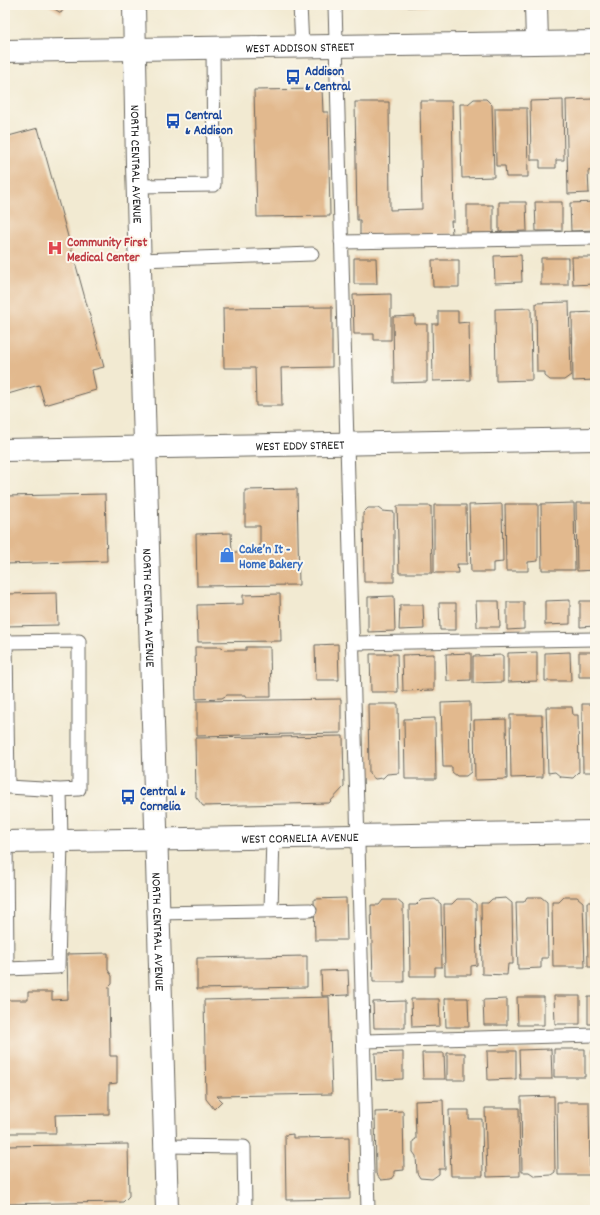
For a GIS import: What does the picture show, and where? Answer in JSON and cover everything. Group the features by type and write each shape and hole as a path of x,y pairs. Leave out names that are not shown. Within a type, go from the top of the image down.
{"street":[{"name":"NORTH CENTRAL AVENUE","path":"134,5 167,1210"},
{"path":"536,5 537,42"},
{"name":"WEST ADDISON STREET","path":"5,51 595,42"},
{"name":"WEST EDDY STREET","path":"5,450 595,439"},
{"name":"WEST CORNELIA AVENUE","path":"6,842 595,832"}],"lane":[{"path":"300,5 302,46"},
{"path":"335,5 368,1210"},
{"path":"138,186 214,185 213,48"},
{"path":"341,242 595,238"},
{"path":"140,260 312,254"},
{"path":"353,643 595,639"},
{"path":"79,641 79,789 60,790 8,787 6,642 79,641"},
{"path":"6,842 7,969 58,967 60,790"},
{"path":"272,910 273,837"},
{"path":"158,913 310,910"},
{"path":"364,1041 595,1035"},
{"path":"165,1146 244,1147 245,1210"}],"building":[{"path":"48,5 66,5 61,13"},
{"path":"408,5 440,5 440,6 408,7"},
{"path":"322,89 323,112 328,112 330,216 257,217 254,90"},
{"path":"474,99 486,99 492,105 494,177 462,178 460,104 468,104"},
{"path":"593,99 593,110 595,110 595,170 588,171 589,193 568,194 566,100"},
{"path":"563,100 564,160 556,160 556,168 540,168 540,160 531,160 530,101"},
{"path":"420,101 452,101 454,221 451,221 452,234 360,236 360,220 357,220 355,102 389,102 390,210 422,209"},
{"path":"495,108 527,108 528,177 506,177 505,166 496,166"},
{"path":"38,128 104,367 92,370 96,390 45,405 39,385 8,394 5,383 5,137"},
{"path":"499,202 526,202 527,231 499,232"},
{"path":"535,202 562,202 562,231 536,231"},
{"path":"595,202 595,230 571,231 570,203"},
{"path":"467,205 493,205 493,233 467,233"},
{"path":"521,255 522,282 495,283 494,256"},
{"path":"572,257 595,257 595,284 573,285"},
{"path":"354,258 376,258 377,284 354,284"},
{"path":"541,258 568,258 568,285 541,285"},
{"path":"432,260 459,260 459,287 433,287"},
{"path":"391,294 391,340 374,340 374,334 354,334 353,295"},
{"path":"569,302 571,375 564,380 550,380 545,376 545,372 537,372 536,303"},
{"path":"332,307 332,367 281,368 282,406 256,406 255,368 224,368 223,308"},
{"path":"531,308 532,380 496,381 495,309"},
{"path":"438,311 458,311 458,323 469,322 470,380 433,381 432,324 438,324"},
{"path":"595,312 595,380 573,381 572,313"},
{"path":"415,316 415,324 427,324 427,382 394,383 393,317"},
{"path":"297,489 299,585 197,586 196,534 231,533 232,552 260,552 260,526 245,526 245,490"},
{"path":"105,494 107,561 5,564 5,496"},
{"path":"574,503 575,570 542,570 541,504"},
{"path":"576,503 595,503 595,570 577,571"},
{"path":"502,504 503,562 493,563 493,572 471,572 469,505"},
{"path":"505,504 538,504 538,561 528,562 528,571 506,571"},
{"path":"434,505 466,505 467,564 457,564 458,573 434,573"},
{"path":"397,506 431,506 432,573 399,573"},
{"path":"368,508 378,508 382,511 394,512 394,582 364,582 363,513"},
{"path":"57,593 58,625 5,626 5,594"},
{"path":"280,594 281,641 198,642 197,605 243,604 243,595"},
{"path":"394,596 395,631 368,632 368,597"},
{"path":"570,600 570,624 545,625 545,601"},
{"path":"476,601 499,601 500,627 477,627"},
{"path":"580,601 595,601 595,626 580,627"},
{"path":"507,602 524,602 524,629 507,630"},
{"path":"439,603 456,603 456,630 440,630"},
{"path":"400,605 423,605 424,629 399,630"},
{"path":"338,644 339,680 316,680 315,645"},
{"path":"195,647 222,647 225,650 246,650 246,647 270,647 271,697 227,695 222,698 196,699"},
{"path":"537,652 537,681 508,682 508,653"},
{"path":"570,652 571,681 545,681 545,653"},
{"path":"579,652 594,652 595,677 579,677"},
{"path":"471,653 471,680 447,681 446,654"},
{"path":"370,654 397,654 398,692 371,692"},
{"path":"434,654 434,690 403,691 402,655"},
{"path":"503,655 503,682 473,683 473,656"},
{"path":"341,699 341,733 197,736 197,701"},
{"path":"470,702 471,772 466,776 457,776 452,772 452,767 443,767 441,703"},
{"path":"368,704 398,704 399,773 387,774 383,778 375,779 369,774"},
{"path":"582,704 595,704 595,775 591,772 583,772"},
{"path":"546,707 572,707 573,715 578,715 579,772 573,778 561,777 555,772 548,773"},
{"path":"510,715 542,715 543,777 511,778"},
{"path":"435,718 436,779 405,779 404,719"},
{"path":"506,719 507,779 475,780 474,720"},
{"path":"343,736 344,787 329,803 203,806 196,797 195,738"},
{"path":"527,897 541,897 547,902 548,958 541,958 541,968 518,969 516,902 524,902"},
{"path":"564,897 577,897 583,902 585,967 553,967 552,902 559,902"},
{"path":"346,898 347,940 315,940 314,899"},
{"path":"506,898 512,903 513,964 508,964 507,975 482,974 481,903 488,903 492,899"},
{"path":"435,899 441,904 442,967 435,967 435,976 410,976 409,905 416,905 421,900"},
{"path":"457,899 470,899 476,904 477,965 471,966 471,975 445,975 444,904 452,904"},
{"path":"383,900 397,900 403,905 404,982 373,982 371,905 379,905"},
{"path":"587,902 595,902 595,967 588,967"},
{"path":"108,953 108,970 112,976 112,984 109,987 110,1056 117,1056 117,1083 109,1084 109,1114 55,1115 56,1133 5,1133 5,1000 28,1000 28,992 52,992 52,1000 68,999 67,954"},
{"path":"307,956 307,987 197,989 197,958"},
{"path":"348,970 349,995 322,996 321,971"},
{"path":"554,996 580,996 580,1024 555,1024"},
{"path":"329,997 332,1094 217,1096 222,1101 214,1109 206,1099 204,1000"},
{"path":"517,997 544,997 544,1025 518,1025"},
{"path":"588,997 595,997 595,1024 588,1024"},
{"path":"445,998 468,998 469,1027 446,1027"},
{"path":"411,999 439,999 440,1026 412,1027"},
{"path":"507,999 507,1025 484,1025 483,1000"},
{"path":"405,1001 405,1028 374,1028 373,1002"},
{"path":"551,1049 552,1079 520,1079 519,1050"},
{"path":"554,1049 585,1049 585,1077 554,1077"},
{"path":"595,1049 595,1077 592,1077 592,1050"},
{"path":"487,1051 516,1051 516,1079 488,1080"},
{"path":"403,1052 403,1079 376,1080 375,1053"},
{"path":"422,1053 444,1053 445,1079 423,1079"},
{"path":"447,1053 465,1053 465,1080 447,1080"},
{"path":"554,1096 555,1172 551,1175 535,1176 529,1172 522,1172 521,1097"},
{"path":"443,1100 445,1169 439,1169 439,1174 432,1179 420,1178 417,1173 416,1156 413,1152 413,1141 416,1139 415,1101"},
{"path":"557,1102 589,1102 590,1175 558,1175"},
{"path":"485,1108 519,1108 520,1176 487,1177"},
{"path":"449,1110 469,1110 469,1119 482,1119 483,1176 451,1176"},
{"path":"403,1111 404,1170 394,1171 394,1175 391,1179 381,1180 376,1174 375,1112"},
{"path":"293,1134 293,1138 349,1137 350,1199 286,1200 285,1135"},
{"path":"128,1144 129,1196 123,1202 5,1204 5,1146"}],"place":[{"name":"Addison & Central","path":"293,77"},
{"name":"Central & Addison","path":"173,121"},
{"name":"Community First Medical Center","path":"55,248"},
{"name":"Cake’n It - Home Bakery","path":"227,555"},
{"name":"Central & Cornelia","path":"128,797"}]}
